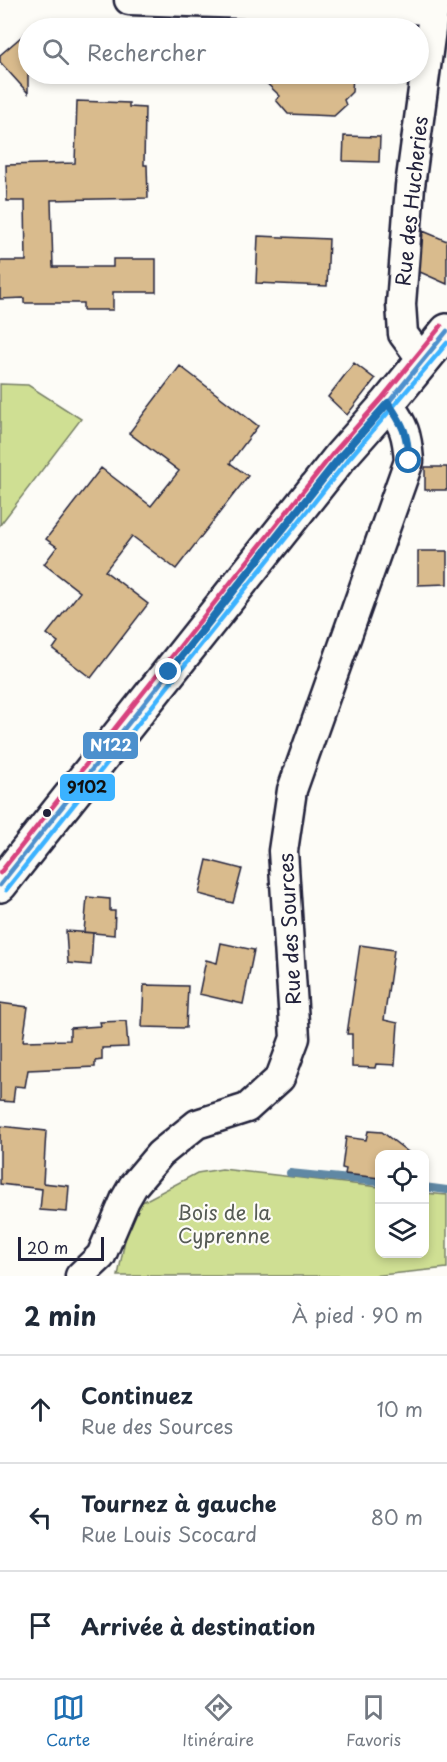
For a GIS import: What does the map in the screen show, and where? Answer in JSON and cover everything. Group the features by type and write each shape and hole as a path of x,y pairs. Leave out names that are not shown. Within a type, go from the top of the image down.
{"main road":[{"path":"0,885 341,456 447,331"}],"street":[{"path":"129,0 434,5"},
{"name":"Rue des Hucheries","path":"429,43 434,5"},
{"name":"Rue des Hucheries","path":"423,361 403,334 401,304 410,186 424,84"},
{"name":"Rue des Sources","path":"80,1276 101,1256 129,1193 160,1154 197,1125 247,1108 280,1078 295,1038 283,851 291,790 409,461 407,436 402,423 388,403"}],"green space":[{"path":"0,384 28,385 81,419 0,525"},
{"name":"Bois de la Cyprenne","path":"222,1169 375,1187 375,1258 429,1258 429,1193 447,1195 447,1268 372,1276 118,1276 131,1208 197,1173"}],"building":[{"path":"18,40 18,82 0,62 0,55"},
{"path":"20,84 28,84 28,93"},
{"path":"267,84 352,84 352,92 344,100 346,105 334,116 288,114 276,100 280,96"},
{"path":"77,101 129,103 129,107 145,108 144,165 147,165 148,198 51,200 53,267 113,267 113,259 156,259 156,292 113,292 113,310 83,310 83,303 24,303 24,298 0,299 0,261 26,261 25,201 7,201 6,165 75,163"},
{"path":"344,136 380,137 379,162 343,161"},
{"path":"423,231 447,241 447,284 420,272"},
{"path":"258,236 329,239 327,286 256,283"},
{"path":"354,363 375,379 347,415 328,397"},
{"path":"180,366 258,426 230,463 248,476 176,569 132,536 105,571 148,604 91,678 53,649 58,642 47,634 80,592 44,564 57,547 46,539 101,468 151,506 179,471 129,433"},
{"path":"425,467 447,467 447,490 425,490"},
{"path":"418,551 447,551 447,584 418,585"},
{"path":"207,860 242,869 233,903 199,894"},
{"path":"87,897 110,899 110,911 115,911 114,935 84,932"},
{"path":"66,931 93,933 91,965 68,963"},
{"path":"221,943 254,950 243,1004 199,994 206,960 217,963"},
{"path":"360,945 394,950 384,1020 398,1023 395,1065 376,1064 375,1068 352,1067 352,1034 347,1034"},
{"path":"144,985 188,986 186,1028 142,1027"},
{"path":"0,1003 28,1007 23,1041 70,1040 70,1028 101,1026 100,1022 126,1021 128,1047 102,1048 102,1060 95,1061 95,1067 28,1070 25,1087 15,1086 13,1102 0,1101"},
{"path":"0,1126 46,1131 43,1183 69,1186 67,1212 40,1210 42,1189 0,1184"},
{"path":"368,1131 382,1132 405,1150 375,1150 375,1177 345,1174 346,1169 342,1168 346,1137 366,1140"}],"waterway":[{"path":"290,1173 375,1182"},
{"path":"429,1188 447,1190"}],"transit line":[{"path":"0,873 335,451 441,326"},
{"name":"N122","path":"0,885 341,456 447,331"},
{"name":"9102","path":"6,890 347,461 447,343"}],"route":[{"path":"169,672 341,456 388,403 402,423 407,436 409,461"}]}
